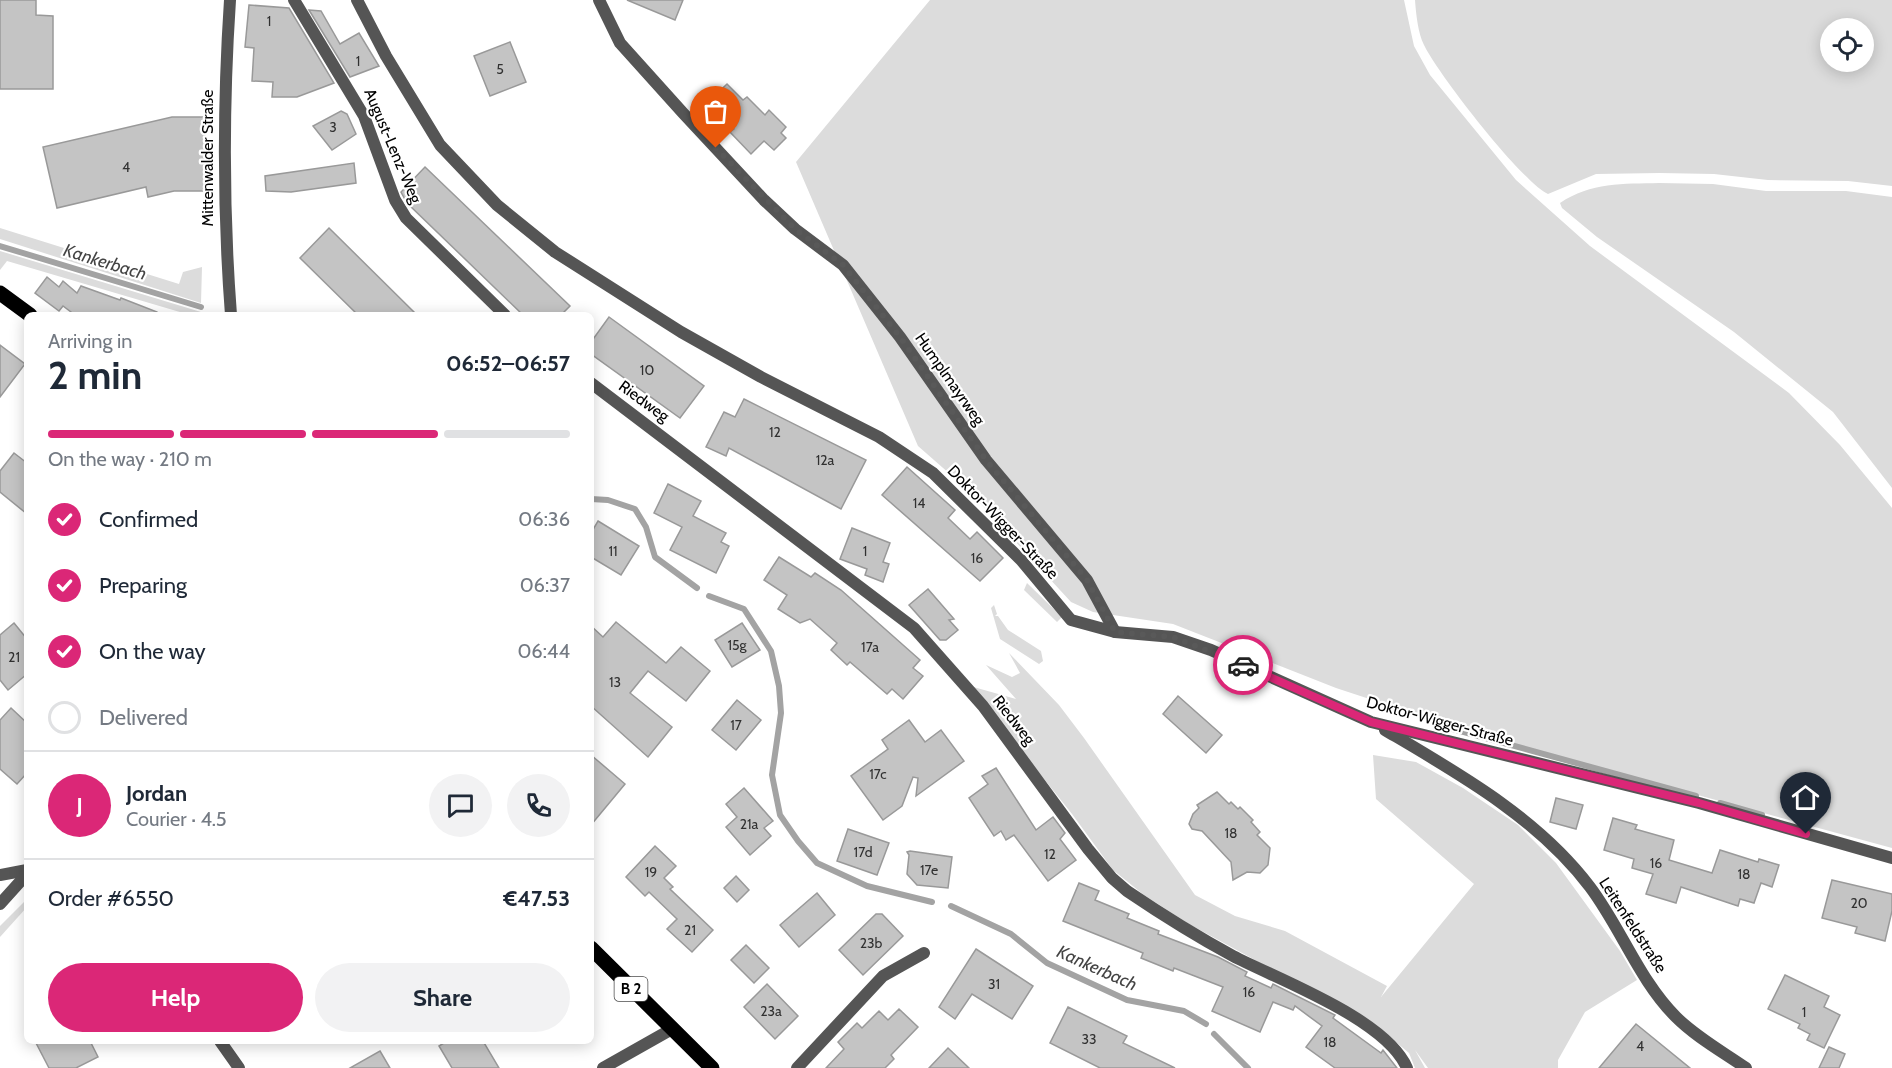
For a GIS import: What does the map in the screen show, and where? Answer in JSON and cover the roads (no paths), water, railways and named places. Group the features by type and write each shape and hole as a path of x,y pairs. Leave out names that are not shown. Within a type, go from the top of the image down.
{"main road":[{"path":"0,293 26,312"},
{"name":"B 2","path":"594,951 711,1068"}],"street":[{"name":"Mittenwalder Straße","path":"230,0 225,78 224,179 231,312"},
{"name":"August-Lenz-Weg","path":"294,0 364,116 395,200 406,218 502,312"},
{"name":"Doktor-Wigger-Straße","path":"357,0 386,56 440,145 497,205 555,252 681,332 761,377 879,437 933,473 1021,560 1071,620 1115,632 1173,637 1211,650 1371,722 1699,803 1892,858"},
{"name":"Humplmayrweg","path":"599,0 620,43 683,113 764,200 795,229 843,265 900,337 986,460 1087,580 1115,632"},
{"name":"Riedweg","path":"594,385 914,628 983,706 1088,849 1112,878 1127,891 1231,955 1308,992 1364,1024 1402,1055 1407,1068"},
{"name":"Leitenfeldstraße","path":"1371,722 1455,771 1518,817 1558,852 1590,888 1645,976 1676,1017 1746,1068"},
{"path":"0,875 24,871"},
{"path":"0,904 24,877"},
{"path":"797,1068 883,976 924,953"},
{"path":"603,1068 672,1029"},
{"path":"222,1044 239,1068"}],"waterway":[{"name":"Kankerbach","path":"0,246 201,307"},
{"name":"Kankerbach","path":"594,499 608,500 635,509 646,527 655,557 697,588"},
{"name":"Kankerbach","path":"709,596 744,609 771,651 779,686 781,713 772,775 780,815 798,841 817,863 867,886 932,902"},
{"path":"1442,726 1696,796"},
{"path":"1720,803 1762,815"},
{"name":"Kankerbach","path":"951,906 1011,934 1047,963 1127,1000 1184,1011 1206,1024"},
{"name":"Kankerbach","path":"1214,1034 1248,1068"}]}
